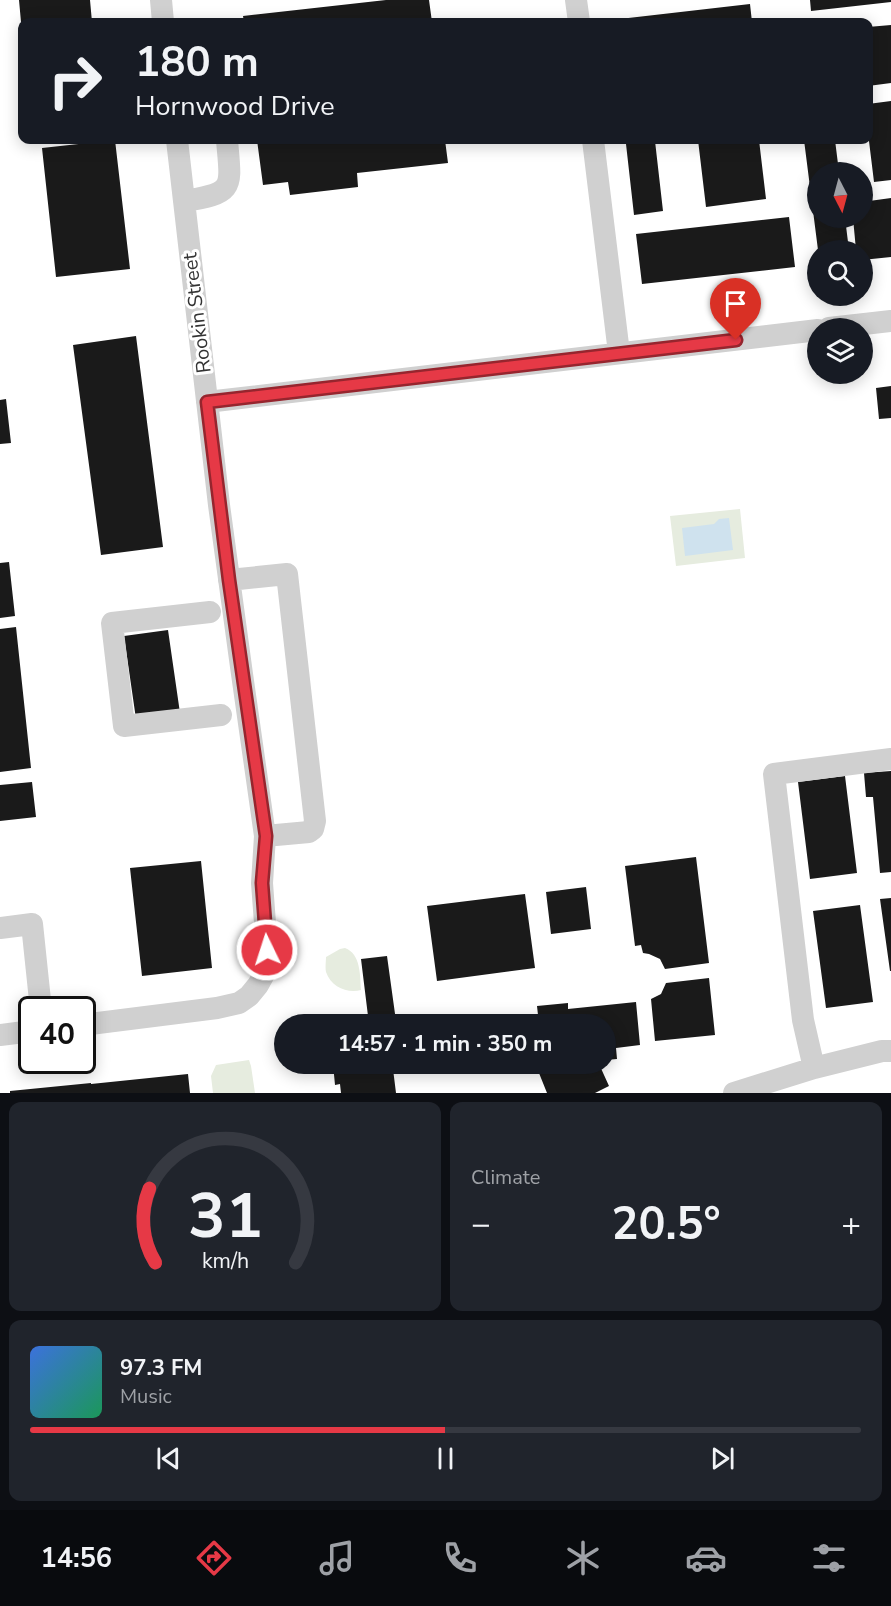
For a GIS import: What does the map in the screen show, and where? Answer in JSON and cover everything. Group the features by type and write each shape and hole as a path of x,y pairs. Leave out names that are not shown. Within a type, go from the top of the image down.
{"street":[{"path":"161,0 163,18"},
{"path":"576,0 578,18"},
{"name":"Rookin Street","path":"96,1023 239,1003 258,985 265,970 267,950 262,883 266,836 229,580 177,144"},
{"path":"184,201 212,197 224,190 230,178 227,144"},
{"path":"593,144 619,353"},
{"path":"873,323 891,321"},
{"path":"207,402 807,331"},
{"path":"229,580 287,574 315,820 313,829 309,832 266,836"},
{"path":"210,612 112,623 124,726 221,715"},
{"path":"814,1068 804,1020 774,774 891,759"},
{"path":"0,928 32,924 40,996"},
{"path":"0,1035 18,1033"},
{"path":"734,1093 814,1068 882,1051 891,1051"}],"shaded area":[{"path":"740,509 745,558 676,566 670,516"},
{"path":"345,948 357,960 361,990 351,991 340,988 332,982 326,972 326,957"},
{"path":"249,1060 255,1093 213,1093 211,1076 216,1065"}],"water":[{"path":"729,518 733,550 685,556 682,528 714,524 719,519"}],"building":[{"path":"19,0 90,0 92,18 21,18"},
{"path":"386,0 429,0 431,18 243,18 243,16"},
{"path":"810,0 891,0 891,2 811,11"},
{"path":"750,4 752,18 628,18"},
{"path":"891,25 891,83 873,85 873,27"},
{"path":"891,101 891,180 874,182 869,144 873,144 873,103"},
{"path":"78,144 115,144 130,269 56,277 42,148"},
{"path":"258,144 446,144 448,163 357,173 358,187 290,195 288,182 263,185"},
{"path":"626,144 655,144 663,211 634,215"},
{"path":"698,144 759,144 766,199 706,207"},
{"path":"805,144 836,144 838,162 807,164"},
{"path":"891,198 891,257 873,259 873,240 855,240 854,228 873,228 873,200"},
{"path":"789,217 795,267 642,284 636,234"},
{"path":"815,228 846,228 848,240 817,240"},
{"path":"136,336 163,547 101,555 73,345"},
{"path":"891,386 891,418 879,419 876,388"},
{"path":"6,399 11,443 0,444 0,400"},
{"path":"9,562 15,616 0,618 0,563"},
{"path":"16,627 31,768 0,772 0,629"},
{"path":"168,630 180,713 136,719 124,636"},
{"path":"891,771 891,872 880,873 873,797 866,797 864,773"},
{"path":"845,776 857,873 810,879 798,782"},
{"path":"32,782 36,817 0,821 0,785"},
{"path":"696,857 709,963 665,969 660,959 643,953 641,945 635,946 625,866"},
{"path":"201,861 212,968 142,976 130,868"},
{"path":"586,887 591,929 551,934 546,892"},
{"path":"525,894 535,968 437,981 427,906"},
{"path":"891,898 891,971 890,971 880,899"},
{"path":"860,905 873,1002 826,1008 813,911"},
{"path":"387,956 395,1014 368,1014 361,959"},
{"path":"709,978 715,1035 655,1041 651,999 661,994 666,983"},
{"path":"636,1002 640,1045 616,1048 616,1014 538,1014 537,1006 568,1003 568,1009"},
{"path":"188,1074 190,1093 10,1093 10,1091"},
{"path":"334,1074 394,1074 396,1093 341,1093 340,1084 335,1085"},
{"path":"539,1074 604,1074 609,1086 595,1093 547,1093"}],"route":[{"path":"267,950 262,883 266,836 229,580 207,402 736,340"}]}
